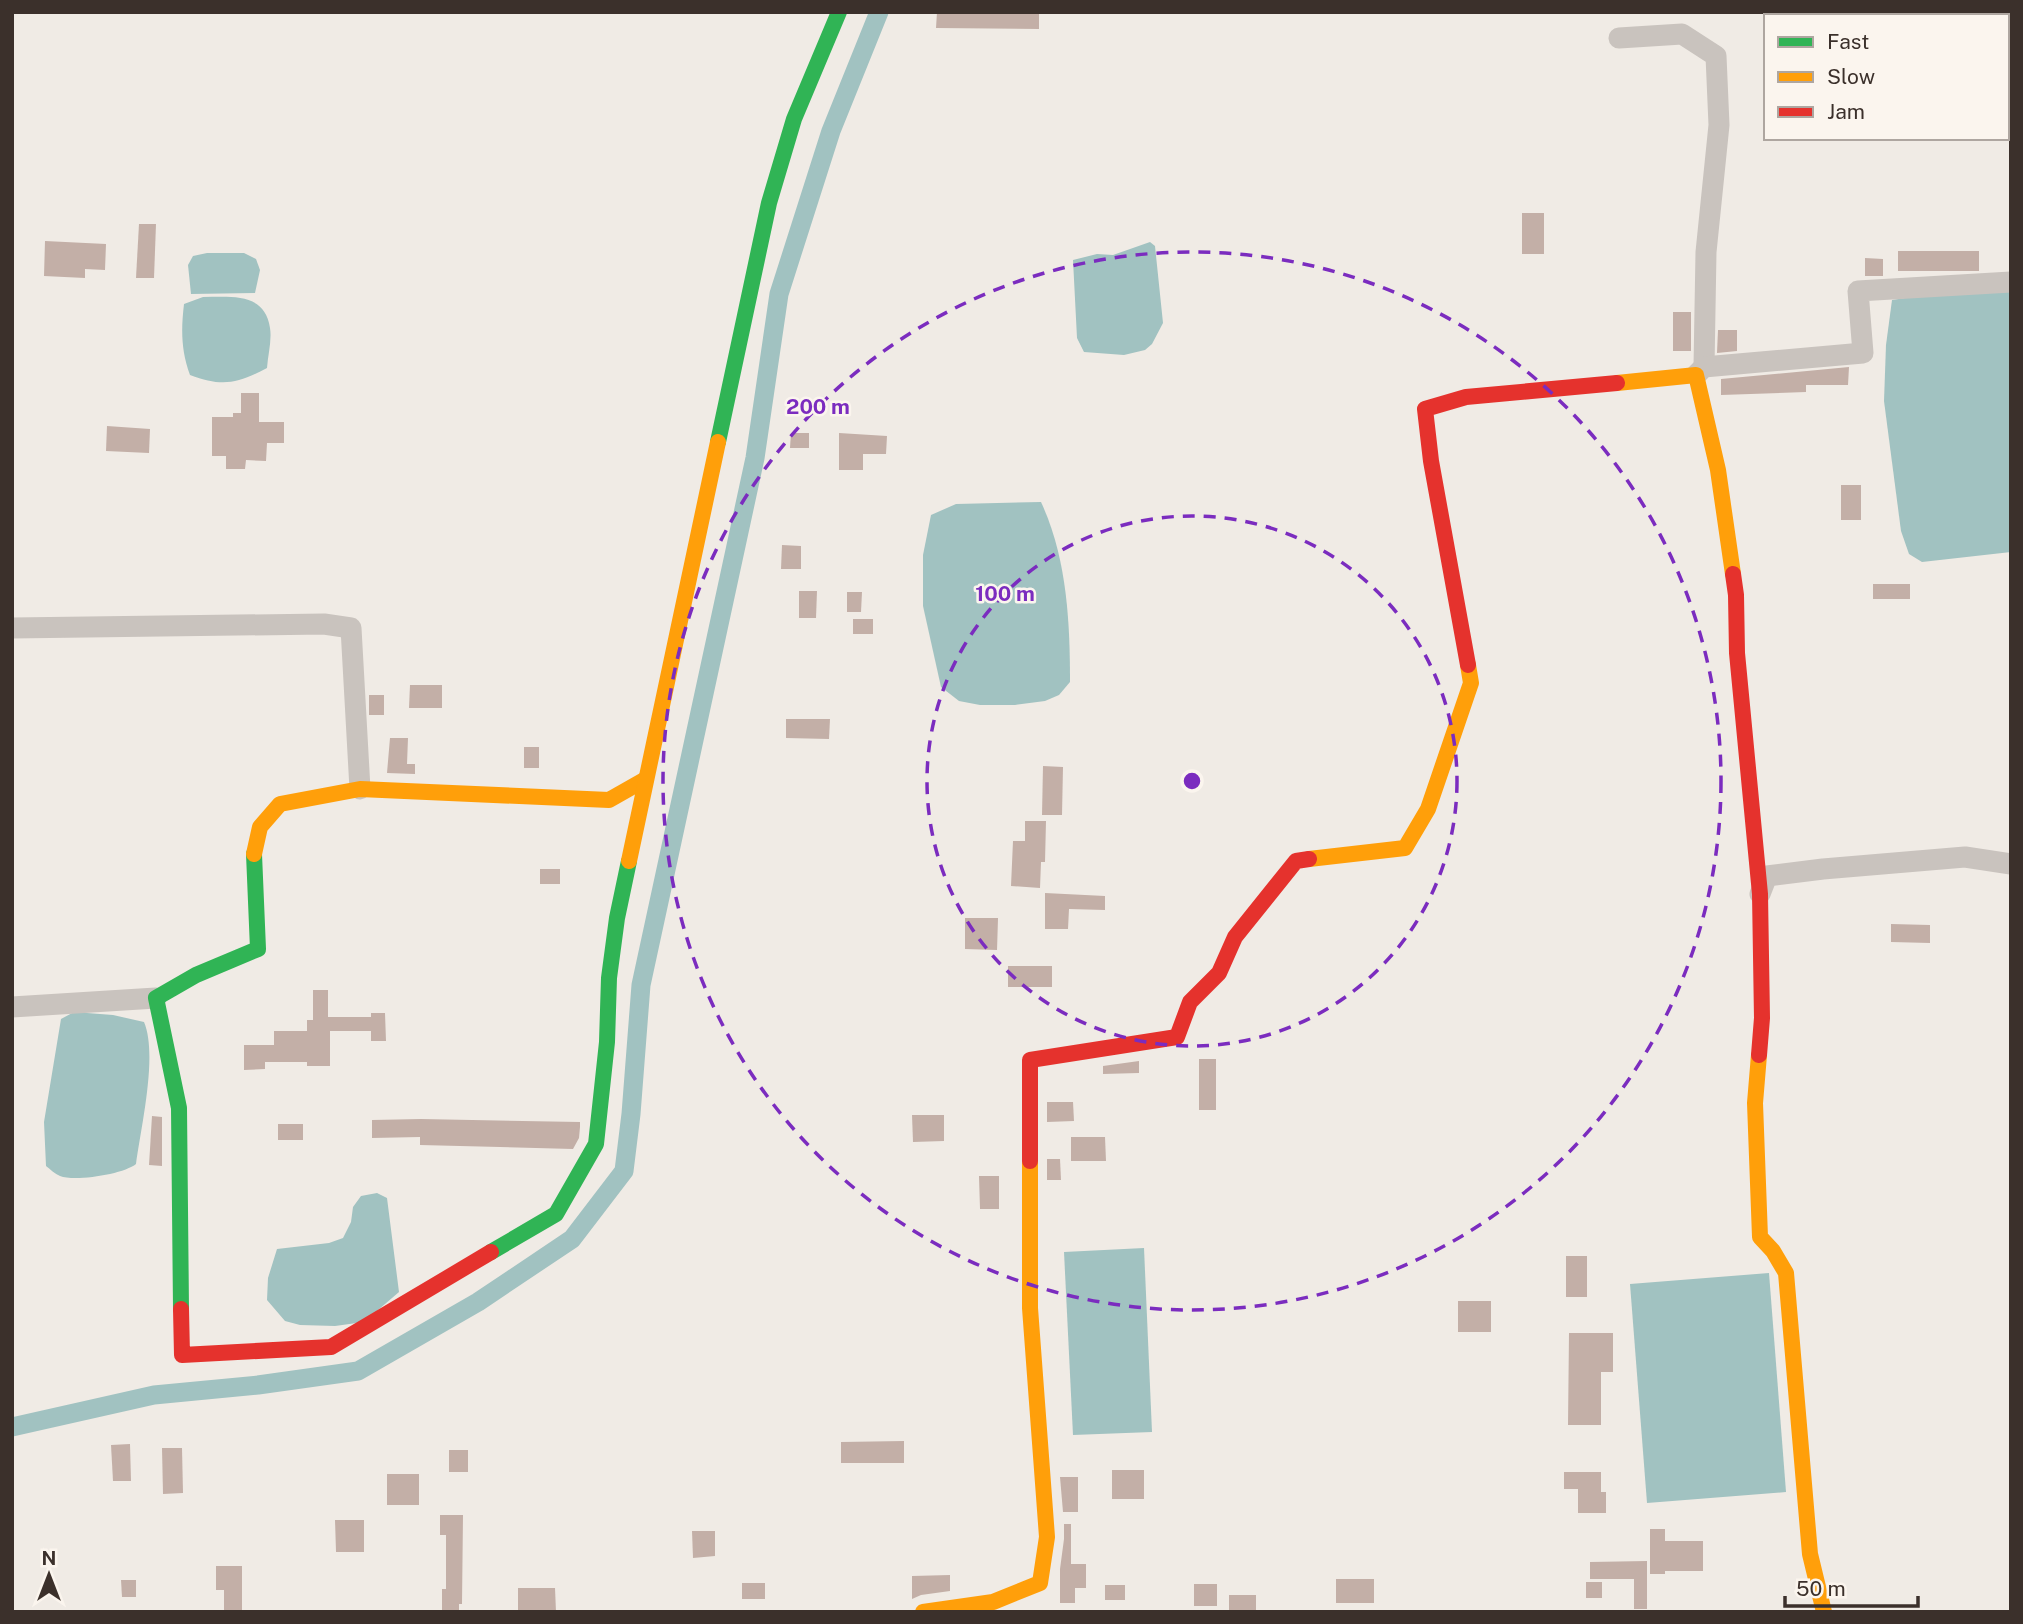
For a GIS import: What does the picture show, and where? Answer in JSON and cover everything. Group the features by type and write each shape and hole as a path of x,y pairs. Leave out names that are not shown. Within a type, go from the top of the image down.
{"street":[{"path":"156,998 179,1108 182,1355 331,1347 556,1214 596,1144 607,1042 609,978 617,918 769,203 794,119 839,12"},
{"path":"1619,38 1682,34 1716,56 1719,125 1706,252 1700,371 1718,470 1735,595 1737,653 1760,894 1762,1018 1755,1103 1760,1237 1773,1251 1786,1273 1810,1554 1824,1612"},
{"path":"923,1612 993,1602 1040,1583 1047,1537 1030,1308 1030,1060 1177,1037 1190,1002 1219,973 1235,937 1296,861 1405,848 1428,809 1471,683 1431,461 1425,409 1466,397 1863,354 1857,291 2011,282"},
{"path":"12,628 324,624 351,628 360,789"},
{"path":"12,1007 156,998 196,975 258,949 254,852 260,827 280,804 360,789 609,800 646,779"},
{"path":"1760,894 1767,876 1824,869 1965,856 2011,864"}],"water":[{"path":"1150,242 1155,246 1163,323 1152,344 1145,350 1124,355 1084,352 1077,338 1073,260 1097,254 1113,255"},
{"path":"207,253 244,253 256,259 260,270 255,293 191,294 188,265 193,256"},
{"path":"2011,288 2011,552 1922,562 1909,554 1901,531 1884,401 1886,345 1892,300"},
{"path":"203,297 235,297 254,302 261,308 267,316 270,328 267,368 247,378 229,382 211,381 190,375 182,340 184,304"},
{"path":"1041,502 1050,523 1062,568 1068,613 1070,682 1059,695 1045,701 1015,705 980,705 959,701 941,687 923,606 923,555 931,515 956,504"},
{"path":"74,1012 113,1015 144,1022 148,1036 149,1072 136,1164 111,1174 67,1178 54,1173 46,1166 44,1122 61,1019"},
{"path":"377,1193 387,1198 399,1292 364,1322 335,1326 300,1325 285,1321 267,1300 268,1278 277,1249 329,1243 343,1238 351,1222 353,1207 361,1196"},
{"path":"1144,1248 1152,1432 1073,1435 1064,1252"},
{"path":"1769,1273 1786,1492 1647,1503 1630,1284"}],"building":[{"path":"937,12 1039,12 1039,29 936,28"},
{"path":"1522,213 1544,213 1544,254 1522,254"},
{"path":"139,224 156,224 154,278 136,278"},
{"path":"45,241 106,244 105,270 85,269 85,278 44,276"},
{"path":"1898,251 1979,251 1979,271 1898,271"},
{"path":"1865,258 1883,259 1883,276 1865,276"},
{"path":"1673,312 1691,312 1691,351 1673,351"},
{"path":"1718,330 1737,330 1737,351 1717,353"},
{"path":"1849,367 1848,385 1806,385 1806,392 1721,395 1721,379"},
{"path":"241,393 259,393 259,422 284,422 284,443 267,443 266,461 246,460 245,469 226,469 226,456 212,456 212,417 233,417 233,413 241,413"},
{"path":"107,426 150,429 149,453 106,451"},
{"path":"791,433 809,433 809,448 790,448"},
{"path":"839,433 887,436 886,454 863,454 863,470 839,470"},
{"path":"1841,485 1861,485 1861,520 1841,520"},
{"path":"782,545 801,546 801,569 781,569"},
{"path":"1873,584 1910,584 1910,599 1873,599"},
{"path":"799,591 817,591 816,618 799,618"},
{"path":"847,592 862,592 861,612 847,612"},
{"path":"853,619 873,619 873,634 853,634"},
{"path":"410,685 442,685 442,708 409,708"},
{"path":"369,695 384,695 384,715 369,715"},
{"path":"786,719 830,719 829,739 786,738"},
{"path":"390,738 408,738 407,764 415,764 415,774 387,773"},
{"path":"524,747 539,747 539,768 524,768"},
{"path":"1043,766 1063,767 1062,815 1042,815"},
{"path":"1025,821 1046,821 1045,862 1041,862 1040,888 1011,886 1013,841 1025,841"},
{"path":"540,869 560,869 560,884 540,884"},
{"path":"1045,893 1105,896 1105,910 1069,909 1068,929 1045,929"},
{"path":"965,918 998,918 997,950 965,949"},
{"path":"1891,924 1930,925 1930,943 1891,942"},
{"path":"1008,966 1052,966 1052,987 1008,987"},
{"path":"313,990 328,990 328,1017 371,1017 371,1013 385,1013 386,1041 371,1041 371,1031 330,1031 330,1066 307,1066 307,1062 265,1062 265,1069 244,1070 244,1045 274,1045 274,1031 307,1031 307,1020 313,1020"},
{"path":"1199,1059 1216,1059 1216,1110 1199,1110"},
{"path":"1139,1061 1139,1073 1103,1074 1103,1066"},
{"path":"1047,1102 1073,1102 1074,1121 1047,1122"},
{"path":"912,1115 944,1115 944,1141 913,1142"},
{"path":"152,1116 162,1117 162,1166 149,1165"},
{"path":"372,1120 580,1122 580,1127 579,1138 573,1149 420,1145 420,1137 372,1138"},
{"path":"278,1124 303,1124 303,1140 278,1140"},
{"path":"1071,1137 1105,1137 1106,1161 1071,1161"},
{"path":"1047,1159 1060,1159 1061,1180 1047,1180"},
{"path":"979,1176 999,1176 999,1209 980,1209"},
{"path":"1566,1256 1587,1256 1587,1297 1566,1297"},
{"path":"1458,1301 1491,1301 1491,1332 1458,1332"},
{"path":"1569,1333 1613,1333 1613,1372 1601,1372 1601,1425 1568,1425"},
{"path":"904,1441 904,1463 841,1463 841,1442"},
{"path":"130,1444 131,1481 113,1481 111,1445"},
{"path":"162,1448 182,1448 183,1493 163,1494"},
{"path":"449,1450 468,1450 468,1472 449,1472"},
{"path":"1112,1470 1144,1470 1144,1499 1112,1499"},
{"path":"1564,1472 1601,1472 1601,1492 1606,1492 1606,1513 1578,1513 1578,1489 1564,1489"},
{"path":"387,1474 419,1474 419,1505 387,1505"},
{"path":"1060,1477 1078,1477 1078,1512 1063,1512"},
{"path":"440,1515 463,1515 462,1604 459,1604 459,1612 442,1612 442,1589 446,1589 446,1535 440,1535"},
{"path":"335,1520 364,1520 364,1552 336,1552"},
{"path":"1064,1524 1071,1524 1071,1564 1086,1564 1086,1588 1075,1588 1075,1603 1060,1603"},
{"path":"1650,1529 1665,1529 1665,1541 1703,1541 1703,1571 1665,1571 1665,1574 1650,1574"},
{"path":"692,1531 715,1531 715,1556 693,1558"},
{"path":"1647,1561 1647,1609 1634,1609 1634,1579 1590,1579 1590,1562"},
{"path":"216,1566 242,1566 242,1612 224,1612 224,1590 216,1590"},
{"path":"950,1575 950,1591 912,1599 912,1576"},
{"path":"1336,1579 1374,1579 1374,1603 1336,1603"},
{"path":"121,1580 136,1580 136,1597 122,1597"},
{"path":"1586,1582 1602,1582 1602,1598 1586,1598"},
{"path":"742,1583 765,1583 765,1599 742,1599"},
{"path":"1194,1584 1217,1584 1217,1606 1194,1606"},
{"path":"1105,1585 1125,1585 1125,1600 1105,1600"},
{"path":"518,1588 555,1588 556,1612 518,1612"},
{"path":"1229,1595 1256,1595 1256,1612 1229,1612"}],"waterway":[{"path":"12,1427 154,1395 258,1385 358,1371 478,1302 572,1239 624,1171 641,985 755,458 779,294 831,131 879,12"}],"traffic: fast":[{"path":"718,442 769,203 794,119 839,12"},
{"path":"181,1309 179,1108 156,998 196,975 258,949 254,854"},
{"path":"491,1252 556,1214 596,1144 607,1042 609,978 617,918 629,861"}],"traffic: slow":[{"path":"1617,383 1696,375 1718,470 1733,574"},
{"path":"629,861 718,442"},
{"path":"1309,859 1405,848 1428,809 1471,683 1468,665"},
{"path":"254,854 260,827 280,804 360,789 609,800 646,779"},
{"path":"1759,1055 1755,1103 1760,1237 1773,1251 1786,1273 1810,1554 1824,1612"},
{"path":"923,1612 993,1602 1040,1583 1047,1537 1030,1308 1030,1161"}],"traffic: jam":[{"path":"1468,665 1431,461 1425,409 1466,397 1617,383"},
{"path":"1733,574 1737,653 1760,894 1762,1018 1759,1055"},
{"path":"1030,1161 1030,1060 1177,1037 1190,1002 1219,973 1235,937 1296,861 1309,859"},
{"path":"181,1309 182,1355 331,1347 491,1252"}]}
